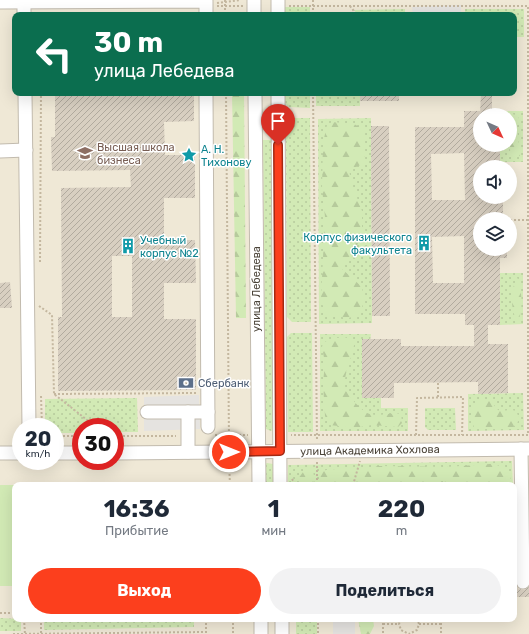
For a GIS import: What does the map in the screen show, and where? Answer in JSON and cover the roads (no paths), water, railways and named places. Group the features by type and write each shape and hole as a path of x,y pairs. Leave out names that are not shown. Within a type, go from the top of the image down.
{"street":[{"path":"0,2 206,7"},
{"path":"24,2 24,12"},
{"path":"25,96 29,418"},
{"path":"206,96 209,431"},
{"name":"улица Лебедева","path":"254,96 259,482"},
{"name":"улица Лебедева","path":"278,96 280,482"},
{"path":"255,112 266,118 273,117 278,114"},
{"path":"0,151 26,150"},
{"path":"257,330 279,329"},
{"path":"147,412 208,412"},
{"path":"188,412 188,452"},
{"path":"523,582 525,449"},
{"name":"улица Академика Хохлова","path":"124,452 525,449"},
{"path":"0,453 12,453"},
{"path":"261,622 261,634"},
{"path":"282,622 282,634"}],"place":[{"name":"Высшая школа бизнеса","path":"85,153"},
{"name":"А. Н. Тихонову","path":"189,155"},
{"name":"Корпус физического факультета","path":"424,243"},
{"name":"Учебный корпус №2","path":"128,246"},
{"name":"Сбербанк","path":"186,383"}]}
